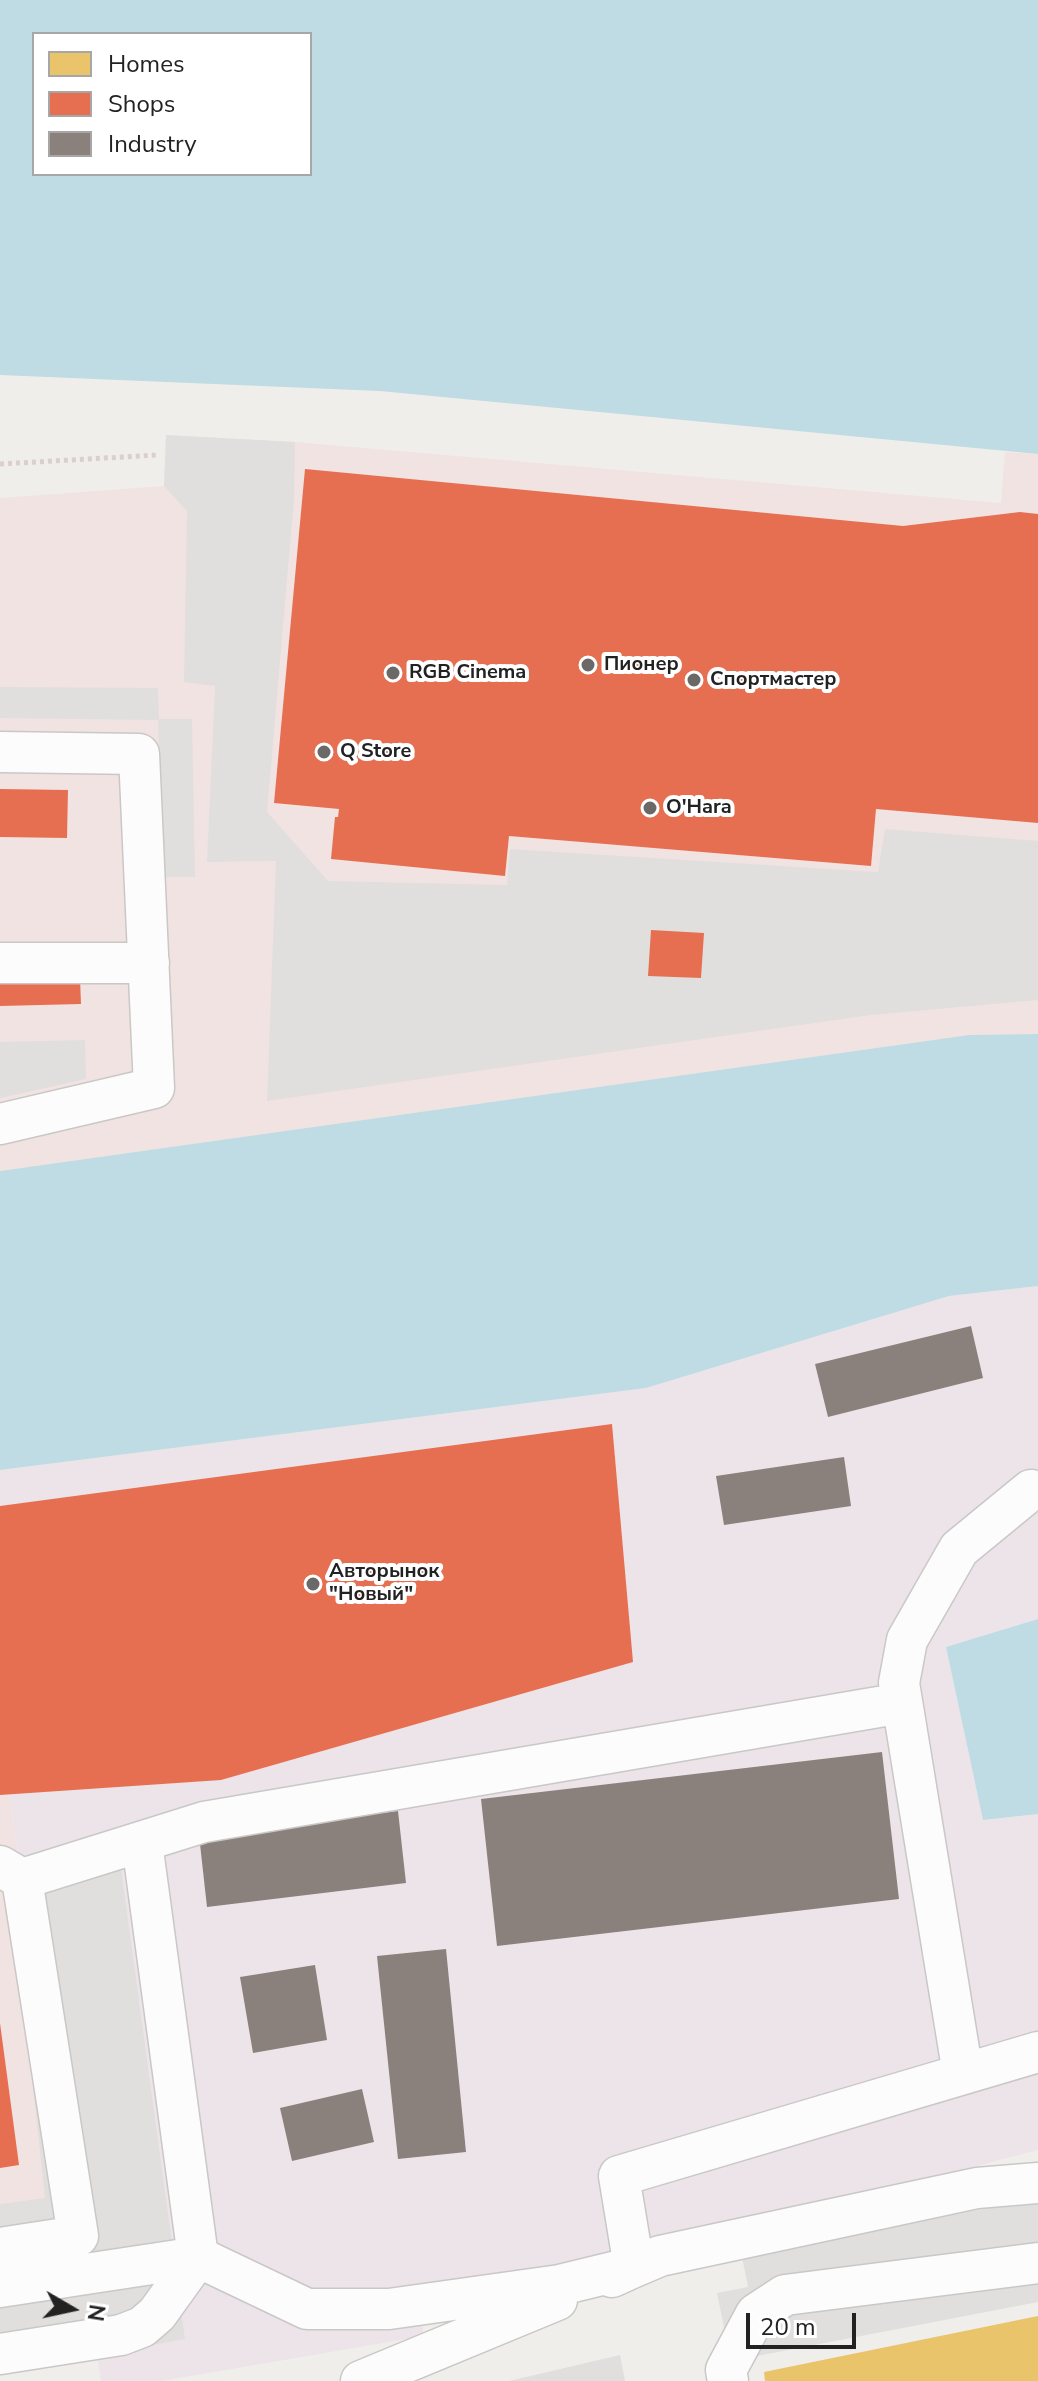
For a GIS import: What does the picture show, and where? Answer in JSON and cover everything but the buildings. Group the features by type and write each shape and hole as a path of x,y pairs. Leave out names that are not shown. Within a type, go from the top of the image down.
{"street":[{"path":"0,752 139,754 154,1088 0,1124"},
{"path":"0,963 149,963"},
{"path":"963,2074 899,1683 907,1640 959,1549 1031,1490"},
{"path":"0,2248 78,2236 11,1873 142,1843 204,1822 902,1703"},
{"path":"0,2354 121,2335 142,2327 157,2314 198,2257 142,1843"},
{"path":"634,2267 619,2176 1038,2052"},
{"path":"361,2381 660,2256 977,2188 1038,2183"},
{"path":"0,2287 198,2257 307,2309 404,2307 560,2285 634,2267"},
{"path":"728,2381 726,2370 756,2314 785,2295 1038,2263"}],"path":[{"path":"0,464 158,455"}],"shaded area":[{"path":"166,435 295,442 1001,503 1005,452 1038,454 1038,1034 969,1035 0,1171 0,498 164,486"},
{"path":"166,435 295,442 294,499 267,812 328,881 507,885 510,849 878,872 885,829 1038,841 1038,1000 871,1015 267,1101 276,861 207,862 215,686 184,682 187,511 164,486"},
{"path":"0,687 158,688 159,719 192,719 195,877 162,877 158,720 0,718"},
{"path":"85,1040 86,1079 0,1098 0,1042"},
{"path":"1038,1286 1038,1619 946,1647 983,1820 1038,1814 1038,2150 420,2310 424,2336 162,2381 101,2381 0,1736 0,1470 646,1388 949,1296"},
{"path":"0,1736 78,2236 0,2248"},
{"path":"121,1868 185,2339 0,2373 0,2204 45,2198 11,1883"},
{"path":"1038,2198 1038,2302 731,2361 717,2293 748,2287 742,2257"},
{"path":"620,2355 625,2381 509,2381"}],"water":[{"path":"0,0 1038,0 1038,454 380,391 0,375"},
{"path":"1038,1034 1038,1286 949,1296 646,1388 0,1470 0,1171 969,1035"},
{"path":"1038,1619 1038,1814 983,1820 946,1647"}],"place":[{"name":"Пионер","path":"588,665"},
{"name":"RGB Cinema","path":"393,673"},
{"name":"Спортмастер","path":"694,680"},
{"name":"Q Store","path":"324,752"},
{"name":"O'Hara","path":"650,808"},
{"name":"Авторынок \"Новый\"","path":"313,1584"}]}
